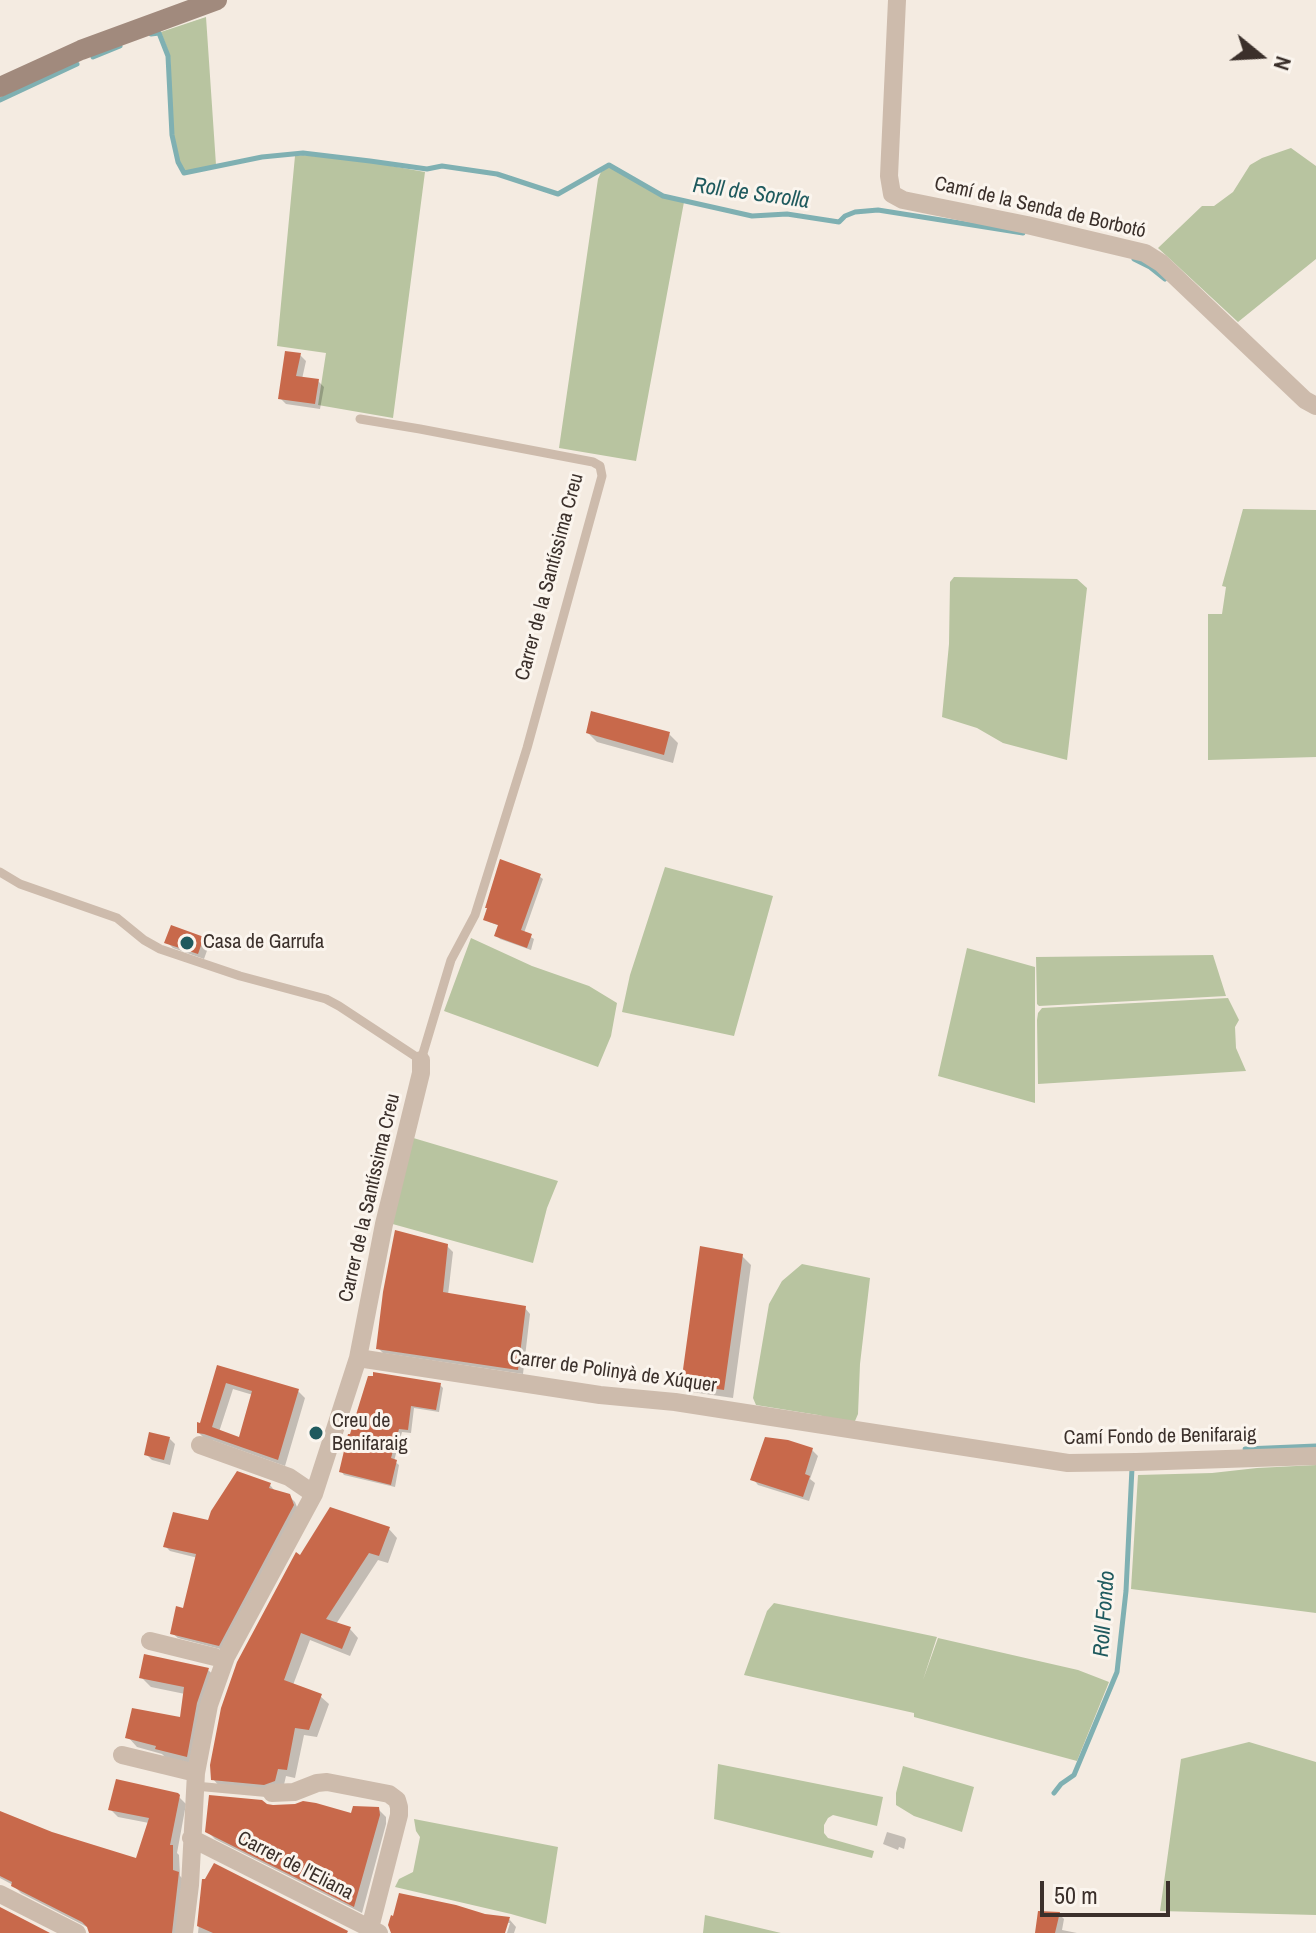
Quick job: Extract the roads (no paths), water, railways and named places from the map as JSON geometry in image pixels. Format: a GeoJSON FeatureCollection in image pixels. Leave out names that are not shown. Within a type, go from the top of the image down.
{"type":"FeatureCollection","features":[{"type":"Feature","properties":{"kind":"street"},"geometry":{"type":"LineString","coordinates":[[0,87],[81,50],[217,0]]}},
{"type":"Feature","properties":{"kind":"street","name":"Camí de la Senda de Borbotó"},"geometry":{"type":"LineString","coordinates":[[897,0],[889,176],[892,194],[903,200],[1145,253],[1161,263],[1305,400],[1316,406]]}},
{"type":"Feature","properties":{"kind":"street","name":"Carrer de la Santíssima Creu"},"geometry":{"type":"LineString","coordinates":[[184,1933],[196,1780],[207,1713],[224,1662],[314,1494],[358,1358],[384,1224],[421,1073],[421,1060]]}},
{"type":"Feature","properties":{"kind":"street","name":"Carrer de Polinyà de Xúquer"},"geometry":{"type":"LineString","coordinates":[[358,1358],[862,1431]]}},
{"type":"Feature","properties":{"kind":"street","name":"Camí Fondo de Benifaraig"},"geometry":{"type":"LineString","coordinates":[[862,1431],[1068,1463],[1316,1456]]}},
{"type":"Feature","properties":{"kind":"street"},"geometry":{"type":"LineString","coordinates":[[200,1445],[289,1477],[314,1494]]}},
{"type":"Feature","properties":{"kind":"street"},"geometry":{"type":"LineString","coordinates":[[150,1641],[215,1657]]}},
{"type":"Feature","properties":{"kind":"street"},"geometry":{"type":"LineString","coordinates":[[122,1755],[196,1780]]}},
{"type":"Feature","properties":{"kind":"street"},"geometry":{"type":"LineString","coordinates":[[272,1793],[294,1792],[327,1782],[385,1793],[397,1800],[400,1811],[375,1930]]}},
{"type":"Feature","properties":{"kind":"street","name":"Carrer de l'Eliana"},"geometry":{"type":"LineString","coordinates":[[191,1838],[375,1930]]}},
{"type":"Feature","properties":{"kind":"street"},"geometry":{"type":"LineString","coordinates":[[0,1894],[77,1933]]}},
{"type":"Feature","properties":{"kind":"lane","name":"Carrer de la Santíssima Creu"},"geometry":{"type":"LineString","coordinates":[[360,419],[593,462],[600,466],[602,476],[527,748],[475,915],[451,960],[421,1060]]}},
{"type":"Feature","properties":{"kind":"lane"},"geometry":{"type":"LineString","coordinates":[[0,872],[20,884],[117,918],[160,949],[240,976],[326,999],[421,1060]]}},
{"type":"Feature","properties":{"kind":"lane"},"geometry":{"type":"LineString","coordinates":[[196,1780],[272,1793]]}},
{"type":"Feature","properties":{"kind":"waterway","name":"Roll de Sorolla"},"geometry":{"type":"LineString","coordinates":[[151,34],[159,33],[168,56],[172,135],[178,162],[184,173],[262,157],[303,153],[427,169],[442,166],[497,174],[558,194],[609,165],[663,196],[752,216],[787,214],[839,222],[855,212],[878,210],[1023,233]]}},
{"type":"Feature","properties":{"kind":"waterway","name":"Roll de Sorolla"},"geometry":{"type":"LineString","coordinates":[[93,57],[120,46]]}},
{"type":"Feature","properties":{"kind":"waterway","name":"Roll de Sorolla"},"geometry":{"type":"LineString","coordinates":[[0,100],[77,64]]}},
{"type":"Feature","properties":{"kind":"waterway","name":"Roll de Sorolla"},"geometry":{"type":"LineString","coordinates":[[1134,259],[1165,279]]}},
{"type":"Feature","properties":{"kind":"waterway","name":"Roll Fondo"},"geometry":{"type":"LineString","coordinates":[[1245,1449],[1316,1446]]}},
{"type":"Feature","properties":{"kind":"waterway","name":"Roll Fondo"},"geometry":{"type":"LineString","coordinates":[[1054,1793],[1074,1775],[1117,1672],[1126,1591],[1132,1468]]}},
{"type":"Feature","properties":{"kind":"place","name":"Casa de Garrufa"},"geometry":{"type":"Point","coordinates":[187,943]}},
{"type":"Feature","properties":{"kind":"place","name":"Creu de Benifaraig"},"geometry":{"type":"Point","coordinates":[316,1433]}}]}
